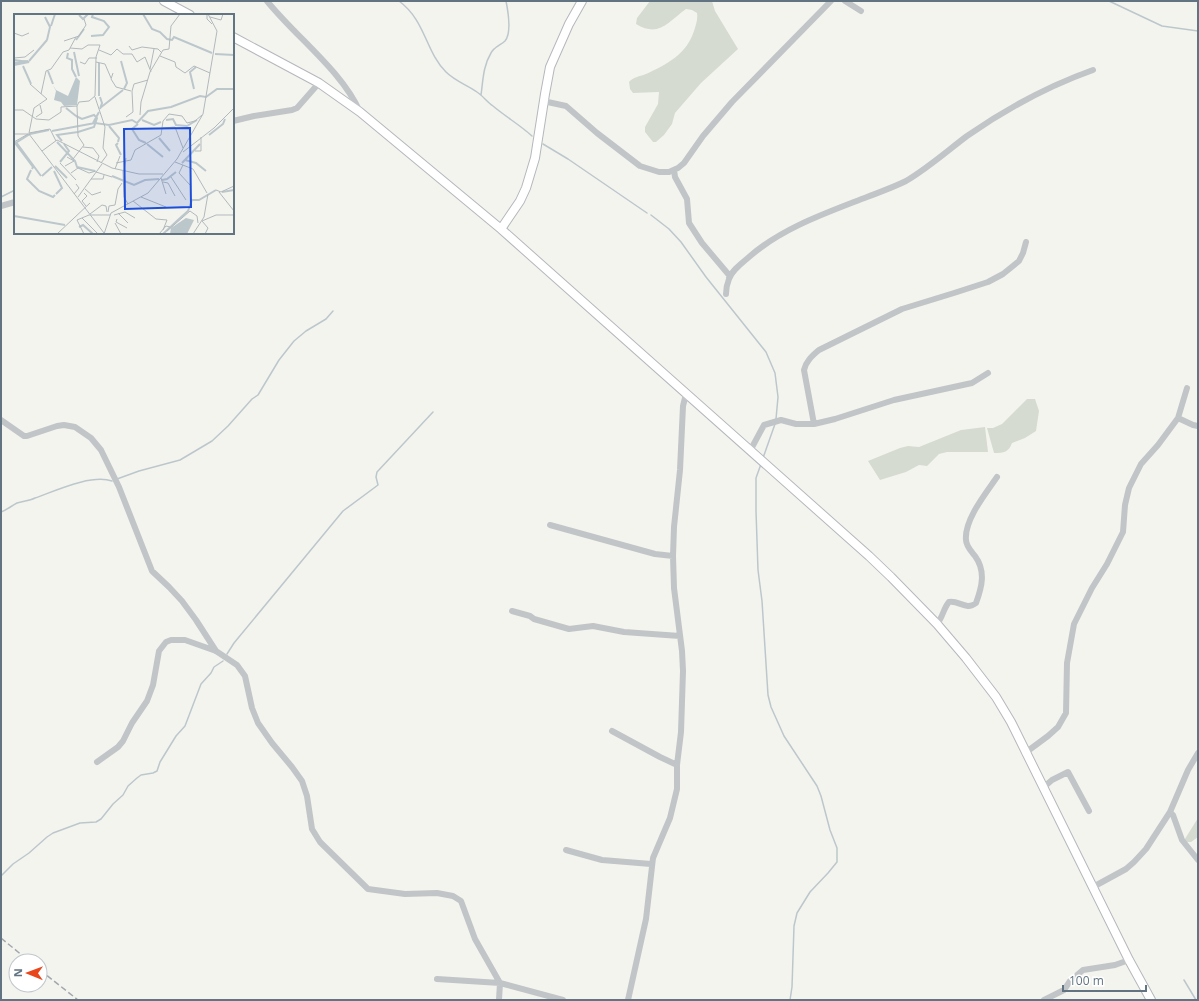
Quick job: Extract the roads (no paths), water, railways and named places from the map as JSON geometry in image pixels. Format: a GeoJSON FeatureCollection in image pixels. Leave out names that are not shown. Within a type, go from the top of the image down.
{"type":"FeatureCollection","features":[{"type":"Feature","properties":{"kind":"main road"},"geometry":{"type":"LineString","coordinates":[[164,1],[188,14]]}},
{"type":"Feature","properties":{"kind":"main road"},"geometry":{"type":"LineString","coordinates":[[501,229],[520,200],[530,175],[538,142],[543,101],[550,68],[569,24],[582,1]]}},
{"type":"Feature","properties":{"kind":"main road"},"geometry":{"type":"LineString","coordinates":[[234,38],[319,83],[360,112],[501,229],[869,556],[936,624],[966,658],[996,697],[1011,722],[1025,753],[1044,787],[1129,960],[1151,1000]]}},
{"type":"Feature","properties":{"kind":"street"},"geometry":{"type":"LineString","coordinates":[[267,1],[340,80],[352,95],[360,112]]}},
{"type":"Feature","properties":{"kind":"street"},"geometry":{"type":"LineString","coordinates":[[543,101],[566,106],[597,133],[640,166],[658,172],[669,172],[684,163],[703,136],[732,102],[782,53],[831,1]]}},
{"type":"Feature","properties":{"kind":"street"},"geometry":{"type":"LineString","coordinates":[[845,1],[861,11]]}},
{"type":"Feature","properties":{"kind":"street"},"geometry":{"type":"LineString","coordinates":[[726,294],[729,277],[734,271],[756,250],[784,232],[904,182],[921,172],[982,126],[1014,106],[1058,84],[1093,70]]}},
{"type":"Feature","properties":{"kind":"street"},"geometry":{"type":"LineString","coordinates":[[234,121],[297,108],[319,83]]}},
{"type":"Feature","properties":{"kind":"street"},"geometry":{"type":"LineString","coordinates":[[674,170],[675,177],[687,200],[689,223],[702,243],[729,275],[729,277]]}},
{"type":"Feature","properties":{"kind":"street"},"geometry":{"type":"LineString","coordinates":[[1,206],[14,202]]}},
{"type":"Feature","properties":{"kind":"street"},"geometry":{"type":"LineString","coordinates":[[814,424],[804,370],[806,364],[818,350],[902,309],[988,282],[1003,274],[1019,261],[1026,242]]}},
{"type":"Feature","properties":{"kind":"street"},"geometry":{"type":"LineString","coordinates":[[752,453],[764,425],[771,422],[781,420],[796,424],[814,424],[835,419],[894,400],[972,383],[988,373]]}},
{"type":"Feature","properties":{"kind":"street"},"geometry":{"type":"LineString","coordinates":[[1025,753],[1058,727],[1066,713],[1067,663],[1074,624],[1092,588],[1119,543],[1123,532],[1126,494],[1141,464],[1158,445],[1178,418],[1187,388]]}},
{"type":"Feature","properties":{"kind":"street"},"geometry":{"type":"LineString","coordinates":[[628,1000],[646,919],[651,864],[666,830],[673,809],[677,789],[677,765],[681,732],[683,677],[674,588],[673,556],[683,406],[686,394]]}},
{"type":"Feature","properties":{"kind":"street"},"geometry":{"type":"LineString","coordinates":[[1178,418],[1198,426]]}},
{"type":"Feature","properties":{"kind":"street"},"geometry":{"type":"LineString","coordinates":[[1,420],[24,436],[64,425],[75,427],[91,438],[101,450],[119,487],[152,571],[182,600],[216,652]]}},
{"type":"Feature","properties":{"kind":"street"},"geometry":{"type":"LineString","coordinates":[[936,624],[942,618],[945,607],[949,602],[953,601],[966,606],[971,606],[976,603],[982,584],[982,568],[980,562],[967,544],[966,531],[973,514],[997,477]]}},
{"type":"Feature","properties":{"kind":"street"},"geometry":{"type":"LineString","coordinates":[[550,525],[655,554],[673,556]]}},
{"type":"Feature","properties":{"kind":"street"},"geometry":{"type":"LineString","coordinates":[[512,611],[565,629],[593,626],[624,632],[680,636]]}},
{"type":"Feature","properties":{"kind":"street"},"geometry":{"type":"LineString","coordinates":[[97,762],[118,748],[123,741],[146,701],[153,685],[159,650],[166,642],[171,640],[185,640],[216,652],[237,665],[245,676],[252,708],[258,723],[272,744],[302,781],[307,796],[312,829],[320,842],[368,889],[405,894],[437,893],[446,894],[458,899],[463,905],[469,926],[478,945],[500,983],[499,1000]]}},
{"type":"Feature","properties":{"kind":"street"},"geometry":{"type":"LineString","coordinates":[[612,731],[677,765]]}},
{"type":"Feature","properties":{"kind":"street"},"geometry":{"type":"LineString","coordinates":[[1093,887],[1126,868],[1146,849],[1170,812],[1188,770],[1198,753]]}},
{"type":"Feature","properties":{"kind":"street"},"geometry":{"type":"LineString","coordinates":[[1044,787],[1052,780],[1068,772],[1089,811]]}},
{"type":"Feature","properties":{"kind":"street"},"geometry":{"type":"LineString","coordinates":[[1170,812],[1173,815],[1186,846],[1198,860]]}},
{"type":"Feature","properties":{"kind":"street"},"geometry":{"type":"LineString","coordinates":[[566,850],[602,860],[651,864]]}},
{"type":"Feature","properties":{"kind":"street"},"geometry":{"type":"LineString","coordinates":[[1044,1000],[1064,990],[1070,981],[1083,970],[1115,965],[1129,960]]}},
{"type":"Feature","properties":{"kind":"street"},"geometry":{"type":"LineString","coordinates":[[437,979],[500,983],[563,1000]]}},
{"type":"Feature","properties":{"kind":"waterway"},"geometry":{"type":"LineString","coordinates":[[399,1],[415,18],[439,64],[446,72],[479,94],[532,136]]}},
{"type":"Feature","properties":{"kind":"waterway"},"geometry":{"type":"LineString","coordinates":[[481,95],[488,58],[492,51],[505,41],[507,37],[509,22],[506,1]]}},
{"type":"Feature","properties":{"kind":"waterway"},"geometry":{"type":"LineString","coordinates":[[1109,1],[1162,26],[1198,31]]}},
{"type":"Feature","properties":{"kind":"waterway"},"geometry":{"type":"LineString","coordinates":[[543,144],[568,159],[647,213]]}},
{"type":"Feature","properties":{"kind":"waterway"},"geometry":{"type":"LineString","coordinates":[[1,197],[14,190]]}},
{"type":"Feature","properties":{"kind":"waterway"},"geometry":{"type":"LineString","coordinates":[[651,215],[669,229],[681,242],[706,277],[766,352],[775,373],[778,397],[776,419]]}},
{"type":"Feature","properties":{"kind":"waterway"},"geometry":{"type":"LineString","coordinates":[[117,479],[139,471],[180,460],[212,441],[228,426],[252,399],[258,395],[279,360],[294,341],[306,331],[326,319],[333,311]]}},
{"type":"Feature","properties":{"kind":"waterway"},"geometry":{"type":"LineString","coordinates":[[227,654],[234,643],[343,511],[378,485],[376,477],[377,472],[433,412]]}},
{"type":"Feature","properties":{"kind":"waterway"},"geometry":{"type":"LineString","coordinates":[[763,458],[775,424]]}},
{"type":"Feature","properties":{"kind":"waterway"},"geometry":{"type":"LineString","coordinates":[[761,464],[756,478],[756,511],[758,570],[762,601],[768,695],[771,707],[784,736],[817,786],[837,848],[837,862],[810,892],[797,913],[794,926],[792,987],[790,1000]]}},
{"type":"Feature","properties":{"kind":"waterway"},"geometry":{"type":"LineString","coordinates":[[1,512],[17,503],[30,500],[73,484],[103,479],[112,481]]}},
{"type":"Feature","properties":{"kind":"waterway"},"geometry":{"type":"LineString","coordinates":[[1,876],[13,864],[53,833],[80,823],[96,822],[101,819],[113,804],[123,795],[128,786],[137,778],[141,775],[157,771],[160,762],[176,736],[185,726],[201,684],[211,673],[214,667],[223,661]]}},
{"type":"Feature","properties":{"kind":"waterway"},"geometry":{"type":"LineString","coordinates":[[1184,980],[1196,1000]]}},
{"type":"Feature","properties":{"kind":"railway"},"geometry":{"type":"LineString","coordinates":[[1,938],[19,953]]}},
{"type":"Feature","properties":{"kind":"railway"},"geometry":{"type":"LineString","coordinates":[[48,976],[78,1000]]}}]}
